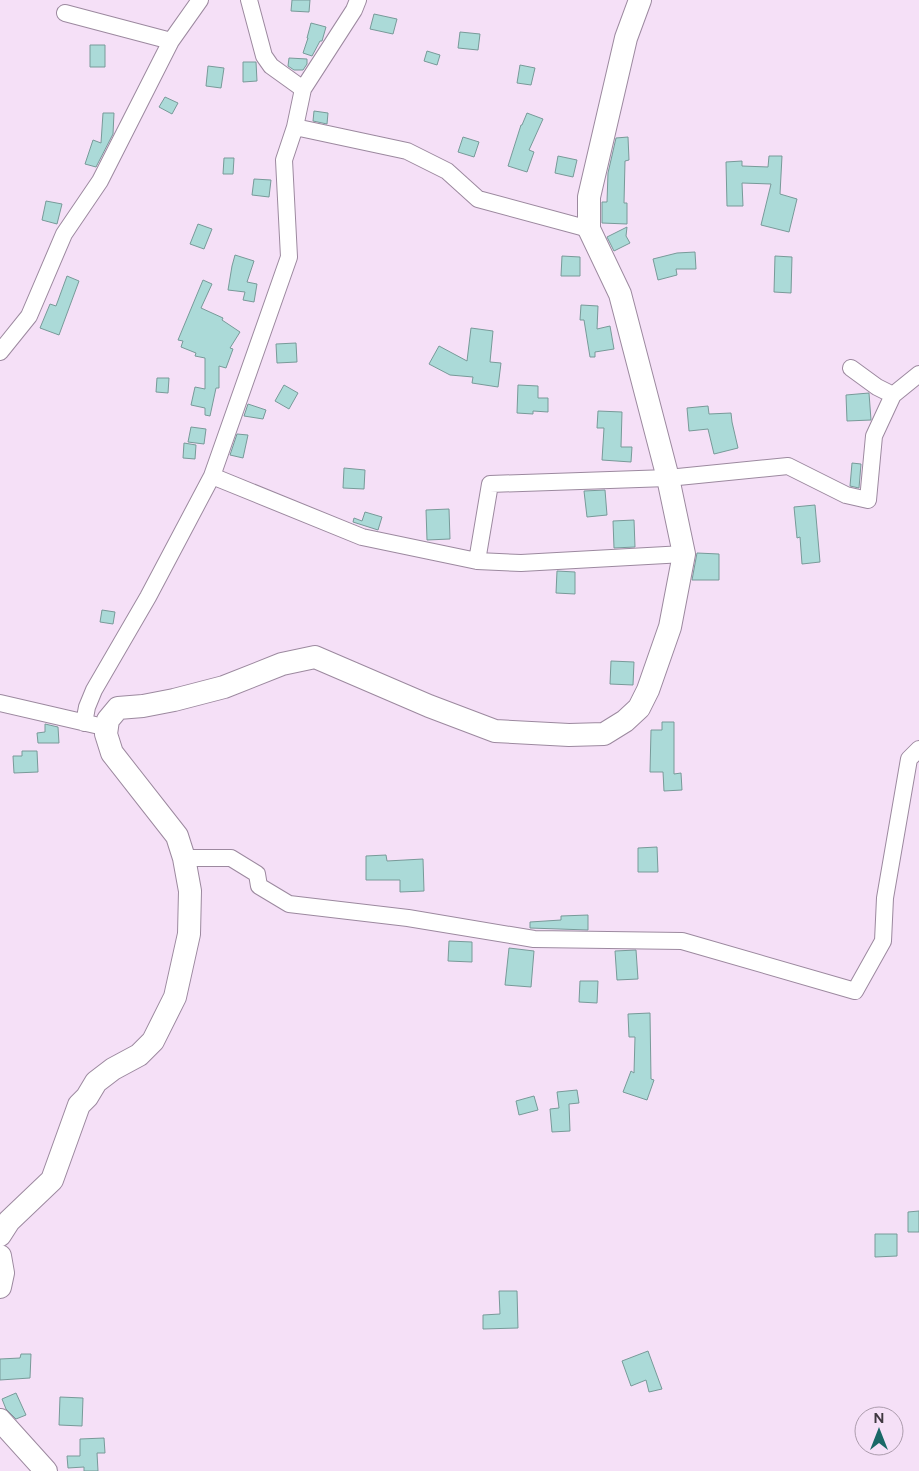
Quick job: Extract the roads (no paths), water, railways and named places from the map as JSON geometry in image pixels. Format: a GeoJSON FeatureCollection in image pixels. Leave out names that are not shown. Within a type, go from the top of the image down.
{"type":"FeatureCollection","features":[{"type":"Feature","properties":{"kind":"main road"},"geometry":{"type":"LineString","coordinates":[[0,1234],[9,1221],[52,1180],[79,1105],[87,1097],[96,1082],[113,1069],[139,1055],[153,1041],[175,997],[189,934],[190,891],[184,858],[177,836],[112,752],[106,734],[108,720],[118,708],[144,706],[174,700],[224,687],[282,664],[316,657],[429,706],[495,730],[568,735],[604,734],[625,721],[639,708],[648,690],[670,627],[684,554],[668,478],[620,294],[590,229],[590,197],[626,38],[640,0]]}},
{"type":"Feature","properties":{"kind":"main road"},"geometry":{"type":"LineString","coordinates":[[0,1256],[3,1273],[0,1287]]}},
{"type":"Feature","properties":{"kind":"main road"},"geometry":{"type":"LineString","coordinates":[[0,1420],[46,1471]]}},
{"type":"Feature","properties":{"kind":"street"},"geometry":{"type":"LineString","coordinates":[[0,352],[29,316],[64,234],[100,181],[171,40],[200,0]]}},
{"type":"Feature","properties":{"kind":"street"},"geometry":{"type":"LineString","coordinates":[[249,0],[264,56],[271,66],[303,90]]}},
{"type":"Feature","properties":{"kind":"street"},"geometry":{"type":"LineString","coordinates":[[84,723],[87,707],[94,690],[148,597],[212,476],[289,257],[284,160],[303,90],[354,10],[358,0]]}},
{"type":"Feature","properties":{"kind":"street"},"geometry":{"type":"LineString","coordinates":[[65,13],[171,40]]}},
{"type":"Feature","properties":{"kind":"street"},"geometry":{"type":"LineString","coordinates":[[294,127],[407,151],[447,171],[478,199],[590,229]]}},
{"type":"Feature","properties":{"kind":"street"},"geometry":{"type":"LineString","coordinates":[[851,368],[877,387],[893,394]]}},
{"type":"Feature","properties":{"kind":"street"},"geometry":{"type":"LineString","coordinates":[[477,561],[490,484],[668,478],[788,466],[846,495],[868,500],[874,436],[893,394],[919,374]]}},
{"type":"Feature","properties":{"kind":"street"},"geometry":{"type":"LineString","coordinates":[[212,476],[362,537],[477,561],[520,563],[684,554]]}},
{"type":"Feature","properties":{"kind":"street"},"geometry":{"type":"LineString","coordinates":[[0,703],[107,727]]}},
{"type":"Feature","properties":{"kind":"street"},"geometry":{"type":"LineString","coordinates":[[184,858],[231,858],[257,874],[259,886],[289,904],[408,918],[534,939],[682,941],[855,992],[882,941],[885,898],[909,758],[919,749]]}}]}
